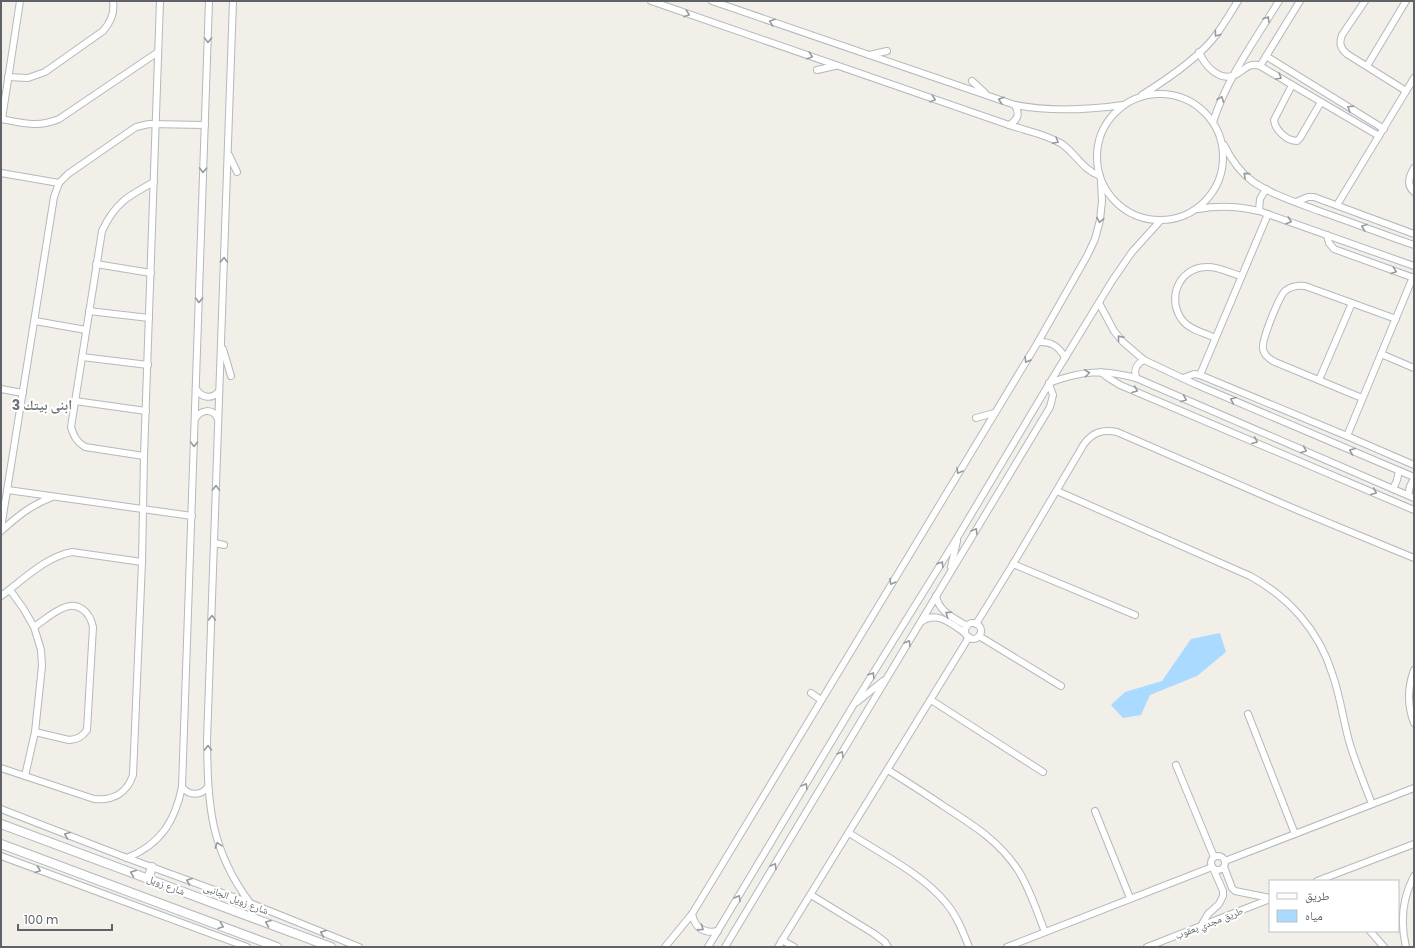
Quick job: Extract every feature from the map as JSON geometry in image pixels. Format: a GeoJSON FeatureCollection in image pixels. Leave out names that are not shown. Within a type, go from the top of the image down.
{"type":"FeatureCollection","features":[{"type":"Feature","properties":{"kind":"main road","name":"شارع زويل"},"geometry":{"type":"LineString","coordinates":[[1,824],[331,947]]}},
{"type":"Feature","properties":{"kind":"main road","name":"شارع زويل"},"geometry":{"type":"LineString","coordinates":[[1,844],[277,947]]}},
{"type":"Feature","properties":{"kind":"main road"},"geometry":{"type":"LineString","coordinates":[[148,878],[152,867]]}},
{"type":"Feature","properties":{"kind":"street"},"geometry":{"type":"LineString","coordinates":[[20,1],[1,119],[38,125],[49,124],[59,119],[158,52]]}},
{"type":"Feature","properties":{"kind":"street"},"geometry":{"type":"LineString","coordinates":[[8,77],[28,78],[45,72],[104,31],[112,16],[114,7],[113,1]]}},
{"type":"Feature","properties":{"kind":"street"},"geometry":{"type":"LineString","coordinates":[[1,768],[94,799],[102,800],[116,797],[127,788],[133,775],[142,562],[144,456],[160,1]]}},
{"type":"Feature","properties":{"kind":"street"},"geometry":{"type":"LineString","coordinates":[[127,858],[141,852],[153,843],[167,828],[177,809],[182,786],[209,1]]}},
{"type":"Feature","properties":{"kind":"street"},"geometry":{"type":"LineString","coordinates":[[233,1],[207,741],[208,787],[213,824],[223,858],[233,879],[250,903]]}},
{"type":"Feature","properties":{"kind":"street"},"geometry":{"type":"LineString","coordinates":[[650,1],[1009,125],[1049,137],[1063,145],[1085,168],[1101,179]]}},
{"type":"Feature","properties":{"kind":"street"},"geometry":{"type":"LineString","coordinates":[[712,1],[1015,105],[1057,110],[1096,109],[1123,105]]}},
{"type":"Feature","properties":{"kind":"street"},"geometry":{"type":"LineString","coordinates":[[1221,138],[1224,151],[1223,165],[1220,178],[1211,196],[1196,210],[1180,218],[1160,221],[1142,218],[1125,210],[1111,198],[1097,168],[1097,150],[1101,133],[1110,117],[1123,105],[1161,83],[1199,52],[1216,35],[1238,1]]}},
{"type":"Feature","properties":{"kind":"street"},"geometry":{"type":"LineString","coordinates":[[1213,122],[1232,76],[1279,1]]}},
{"type":"Feature","properties":{"kind":"street"},"geometry":{"type":"LineString","coordinates":[[1260,66],[1300,1]]}},
{"type":"Feature","properties":{"kind":"street"},"geometry":{"type":"LineString","coordinates":[[1365,1],[1342,35],[1340,45],[1343,50],[1406,91]]}},
{"type":"Feature","properties":{"kind":"street"},"geometry":{"type":"LineString","coordinates":[[1367,66],[1406,1]]}},
{"type":"Feature","properties":{"kind":"street"},"geometry":{"type":"LineString","coordinates":[[868,55],[887,51]]}},
{"type":"Feature","properties":{"kind":"street"},"geometry":{"type":"LineString","coordinates":[[1199,52],[1202,61],[1208,68],[1223,76],[1232,76],[1248,66],[1260,66],[1379,136]]}},
{"type":"Feature","properties":{"kind":"street"},"geometry":{"type":"LineString","coordinates":[[1266,56],[1384,128]]}},
{"type":"Feature","properties":{"kind":"street"},"geometry":{"type":"LineString","coordinates":[[817,70],[836,66]]}},
{"type":"Feature","properties":{"kind":"street"},"geometry":{"type":"LineString","coordinates":[[1337,205],[1414,78]]}},
{"type":"Feature","properties":{"kind":"street"},"geometry":{"type":"LineString","coordinates":[[972,81],[988,96]]}},
{"type":"Feature","properties":{"kind":"street"},"geometry":{"type":"LineString","coordinates":[[1292,85],[1274,119],[1277,130],[1290,140],[1294,141],[1300,138],[1321,102]]}},
{"type":"Feature","properties":{"kind":"street"},"geometry":{"type":"LineString","coordinates":[[1140,96],[1160,93],[1181,97],[1199,107],[1213,122],[1234,162],[1242,173],[1253,182],[1296,202],[1414,245]]}},
{"type":"Feature","properties":{"kind":"street"},"geometry":{"type":"LineString","coordinates":[[1009,125],[1018,117],[1018,110],[1015,105]]}},
{"type":"Feature","properties":{"kind":"street"},"geometry":{"type":"LineString","coordinates":[[1,528],[54,197],[59,183],[68,174],[142,124],[205,125]]}},
{"type":"Feature","properties":{"kind":"street"},"geometry":{"type":"LineString","coordinates":[[228,152],[236,172]]}},
{"type":"Feature","properties":{"kind":"street"},"geometry":{"type":"LineString","coordinates":[[1414,168],[1409,178],[1409,184],[1414,192]]}},
{"type":"Feature","properties":{"kind":"street"},"geometry":{"type":"LineString","coordinates":[[1,173],[59,183]]}},
{"type":"Feature","properties":{"kind":"street"},"geometry":{"type":"LineString","coordinates":[[665,947],[692,914],[1038,342],[1088,256],[1095,239],[1101,214],[1101,179]]}},
{"type":"Feature","properties":{"kind":"street"},"geometry":{"type":"LineString","coordinates":[[144,456],[85,447],[73,436],[71,427],[102,231],[108,217],[117,205],[129,195],[154,182]]}},
{"type":"Feature","properties":{"kind":"street"},"geometry":{"type":"LineString","coordinates":[[1259,211],[1260,199],[1266,189]]}},
{"type":"Feature","properties":{"kind":"street"},"geometry":{"type":"LineString","coordinates":[[1296,202],[1301,199],[1314,197],[1414,234]]}},
{"type":"Feature","properties":{"kind":"street"},"geometry":{"type":"LineString","coordinates":[[1196,210],[1220,206],[1259,211],[1414,266]]}},
{"type":"Feature","properties":{"kind":"street"},"geometry":{"type":"LineString","coordinates":[[1200,375],[1268,214]]}},
{"type":"Feature","properties":{"kind":"street"},"geometry":{"type":"LineString","coordinates":[[708,947],[854,704],[957,538],[1064,358],[1127,259],[1160,221]]}},
{"type":"Feature","properties":{"kind":"street"},"geometry":{"type":"LineString","coordinates":[[1379,233],[1383,222]]}},
{"type":"Feature","properties":{"kind":"street"},"geometry":{"type":"LineString","coordinates":[[1327,235],[1329,243],[1334,249],[1414,278],[1347,436]]}},
{"type":"Feature","properties":{"kind":"street"},"geometry":{"type":"LineString","coordinates":[[96,264],[151,273]]}},
{"type":"Feature","properties":{"kind":"street"},"geometry":{"type":"LineString","coordinates":[[1215,338],[1190,327],[1179,316],[1175,302],[1175,295],[1178,285],[1187,273],[1200,267],[1215,268],[1241,276]]}},
{"type":"Feature","properties":{"kind":"street"},"geometry":{"type":"LineString","coordinates":[[1362,398],[1271,360],[1264,353],[1263,340],[1281,296],[1288,288],[1299,286],[1396,319]]}},
{"type":"Feature","properties":{"kind":"street"},"geometry":{"type":"LineString","coordinates":[[1049,383],[1070,376],[1101,372],[1112,372],[1136,378],[1411,497],[1410,486],[1414,478],[1144,360],[1123,342],[1114,331],[1099,303]]}},
{"type":"Feature","properties":{"kind":"street"},"geometry":{"type":"LineString","coordinates":[[1319,380],[1352,303]]}},
{"type":"Feature","properties":{"kind":"street"},"geometry":{"type":"LineString","coordinates":[[89,311],[149,318]]}},
{"type":"Feature","properties":{"kind":"street"},"geometry":{"type":"LineString","coordinates":[[35,321],[86,330]]}},
{"type":"Feature","properties":{"kind":"street"},"geometry":{"type":"LineString","coordinates":[[1038,342],[1046,341],[1054,344],[1061,350],[1064,358]]}},
{"type":"Feature","properties":{"kind":"street"},"geometry":{"type":"LineString","coordinates":[[221,344],[230,376]]}},
{"type":"Feature","properties":{"kind":"street"},"geometry":{"type":"LineString","coordinates":[[1381,354],[1414,368]]}},
{"type":"Feature","properties":{"kind":"street"},"geometry":{"type":"LineString","coordinates":[[82,357],[148,365]]}},
{"type":"Feature","properties":{"kind":"street"},"geometry":{"type":"LineString","coordinates":[[1136,378],[1134,372],[1136,367],[1144,360]]}},
{"type":"Feature","properties":{"kind":"street"},"geometry":{"type":"LineString","coordinates":[[1101,372],[1106,377],[1120,385],[1414,510]]}},
{"type":"Feature","properties":{"kind":"street"},"geometry":{"type":"LineString","coordinates":[[1183,378],[1194,374],[1200,375],[1414,465]]}},
{"type":"Feature","properties":{"kind":"street"},"geometry":{"type":"LineString","coordinates":[[725,947],[1050,407],[1053,395],[1049,383]]}},
{"type":"Feature","properties":{"kind":"street"},"geometry":{"type":"LineString","coordinates":[[1,389],[23,393]]}},
{"type":"Feature","properties":{"kind":"street"},"geometry":{"type":"LineString","coordinates":[[196,389],[202,395],[209,397],[213,396],[219,391]]}},
{"type":"Feature","properties":{"kind":"street"},"geometry":{"type":"LineString","coordinates":[[75,402],[146,411]]}},
{"type":"Feature","properties":{"kind":"street"},"geometry":{"type":"LineString","coordinates":[[195,420],[199,413],[207,411],[214,413],[218,419]]}},
{"type":"Feature","properties":{"kind":"street"},"geometry":{"type":"LineString","coordinates":[[976,418],[994,413]]}},
{"type":"Feature","properties":{"kind":"street"},"geometry":{"type":"LineString","coordinates":[[778,947],[931,700],[971,624],[976,624],[1088,438],[1100,431],[1108,430],[1117,432],[1295,509],[1414,558]]}},
{"type":"Feature","properties":{"kind":"street"},"geometry":{"type":"LineString","coordinates":[[1369,458],[1373,448]]}},
{"type":"Feature","properties":{"kind":"street"},"geometry":{"type":"LineString","coordinates":[[1393,489],[1398,480],[1399,471]]}},
{"type":"Feature","properties":{"kind":"street"},"geometry":{"type":"LineString","coordinates":[[8,490],[192,516]]}},
{"type":"Feature","properties":{"kind":"street"},"geometry":{"type":"LineString","coordinates":[[1057,491],[1250,576],[1264,583],[1286,600],[1309,627],[1327,658],[1350,742],[1372,804]]}},
{"type":"Feature","properties":{"kind":"street"},"geometry":{"type":"LineString","coordinates":[[1,531],[34,504],[53,496]]}},
{"type":"Feature","properties":{"kind":"street"},"geometry":{"type":"LineString","coordinates":[[947,578],[954,558],[957,538]]}},
{"type":"Feature","properties":{"kind":"street"},"geometry":{"type":"LineString","coordinates":[[215,542],[224,545]]}},
{"type":"Feature","properties":{"kind":"street"},"geometry":{"type":"LineString","coordinates":[[1,596],[52,558],[62,554],[72,552],[142,562]]}},
{"type":"Feature","properties":{"kind":"street"},"geometry":{"type":"LineString","coordinates":[[1013,564],[1135,615]]}},
{"type":"Feature","properties":{"kind":"street"},"geometry":{"type":"LineString","coordinates":[[10,590],[34,627],[40,650],[42,666],[35,732],[25,776]]}},
{"type":"Feature","properties":{"kind":"street"},"geometry":{"type":"LineString","coordinates":[[936,596],[943,611],[973,639],[979,636]]}},
{"type":"Feature","properties":{"kind":"street"},"geometry":{"type":"LineString","coordinates":[[34,627],[63,608],[69,606],[76,606],[83,609],[92,620],[93,627],[87,730],[80,738],[75,740],[35,732]]}},
{"type":"Feature","properties":{"kind":"street"},"geometry":{"type":"LineString","coordinates":[[920,623],[925,619],[938,617],[967,632]]}},
{"type":"Feature","properties":{"kind":"street"},"geometry":{"type":"LineString","coordinates":[[976,624],[980,628],[979,636]]}},
{"type":"Feature","properties":{"kind":"street"},"geometry":{"type":"LineString","coordinates":[[979,636],[1061,686]]}},
{"type":"Feature","properties":{"kind":"street"},"geometry":{"type":"LineString","coordinates":[[1414,670],[1409,688],[1408,699],[1414,723]]}},
{"type":"Feature","properties":{"kind":"street"},"geometry":{"type":"LineString","coordinates":[[854,704],[889,675]]}},
{"type":"Feature","properties":{"kind":"street"},"geometry":{"type":"LineString","coordinates":[[811,693],[821,700]]}},
{"type":"Feature","properties":{"kind":"street"},"geometry":{"type":"LineString","coordinates":[[931,700],[1042,772]]}},
{"type":"Feature","properties":{"kind":"street"},"geometry":{"type":"LineString","coordinates":[[1248,714],[1295,834]]}},
{"type":"Feature","properties":{"kind":"street"},"geometry":{"type":"LineString","coordinates":[[1176,765],[1214,857],[1211,863],[1223,891],[1223,896],[1219,904],[1208,914],[1201,926]]}},
{"type":"Feature","properties":{"kind":"street"},"geometry":{"type":"LineString","coordinates":[[888,770],[980,829],[996,843],[1008,856],[1019,872],[1028,889],[1045,932]]}},
{"type":"Feature","properties":{"kind":"street"},"geometry":{"type":"LineString","coordinates":[[182,786],[188,792],[195,794],[202,792],[208,787]]}},
{"type":"Feature","properties":{"kind":"street"},"geometry":{"type":"LineString","coordinates":[[1007,947],[1213,867],[1219,870],[1225,864],[1295,834],[1414,788]]}},
{"type":"Feature","properties":{"kind":"street","name":"شارع زويل الجانبى"},"geometry":{"type":"LineString","coordinates":[[1,809],[127,858],[250,903],[326,935],[359,947]]}},
{"type":"Feature","properties":{"kind":"street"},"geometry":{"type":"LineString","coordinates":[[1095,811],[1130,898]]}},
{"type":"Feature","properties":{"kind":"street"},"geometry":{"type":"LineString","coordinates":[[849,833],[918,877],[934,889],[956,918],[969,947]]}},
{"type":"Feature","properties":{"kind":"street"},"geometry":{"type":"LineString","coordinates":[[1320,880],[1414,844]]}},
{"type":"Feature","properties":{"kind":"street"},"geometry":{"type":"LineString","coordinates":[[1,856],[247,947]]}},
{"type":"Feature","properties":{"kind":"street"},"geometry":{"type":"LineString","coordinates":[[1214,857],[1222,857],[1232,888],[1235,891]]}},
{"type":"Feature","properties":{"kind":"street"},"geometry":{"type":"LineString","coordinates":[[1406,947],[1402,920],[1404,902],[1414,876]]}},
{"type":"Feature","properties":{"kind":"street"},"geometry":{"type":"LineString","coordinates":[[1223,896],[1235,891],[1269,899]]}},
{"type":"Feature","properties":{"kind":"street"},"geometry":{"type":"LineString","coordinates":[[811,895],[873,933],[885,942],[888,947]]}},
{"type":"Feature","properties":{"kind":"street","name":"طريق مجدي يعقوب"},"geometry":{"type":"LineString","coordinates":[[1147,947],[1269,899]]}},
{"type":"Feature","properties":{"kind":"street"},"geometry":{"type":"LineString","coordinates":[[692,914],[696,925],[700,929],[706,932],[718,931]]}},
{"type":"Feature","properties":{"kind":"street"},"geometry":{"type":"LineString","coordinates":[[1371,932],[1384,947]]}},
{"type":"Feature","properties":{"kind":"street"},"geometry":{"type":"LineString","coordinates":[[782,940],[794,947]]}},
{"type":"Feature","properties":{"kind":"water"},"geometry":{"type":"Polygon","coordinates":[[[1220,633],[1226,652],[1197,676],[1150,695],[1141,715],[1123,718],[1111,705],[1125,692],[1162,681],[1191,639],[1220,633]]]}},
{"type":"Feature","properties":{"kind":"district","name":"ابنى بيتك 3"},"geometry":{"type":"Point","coordinates":[42,405]}}]}
